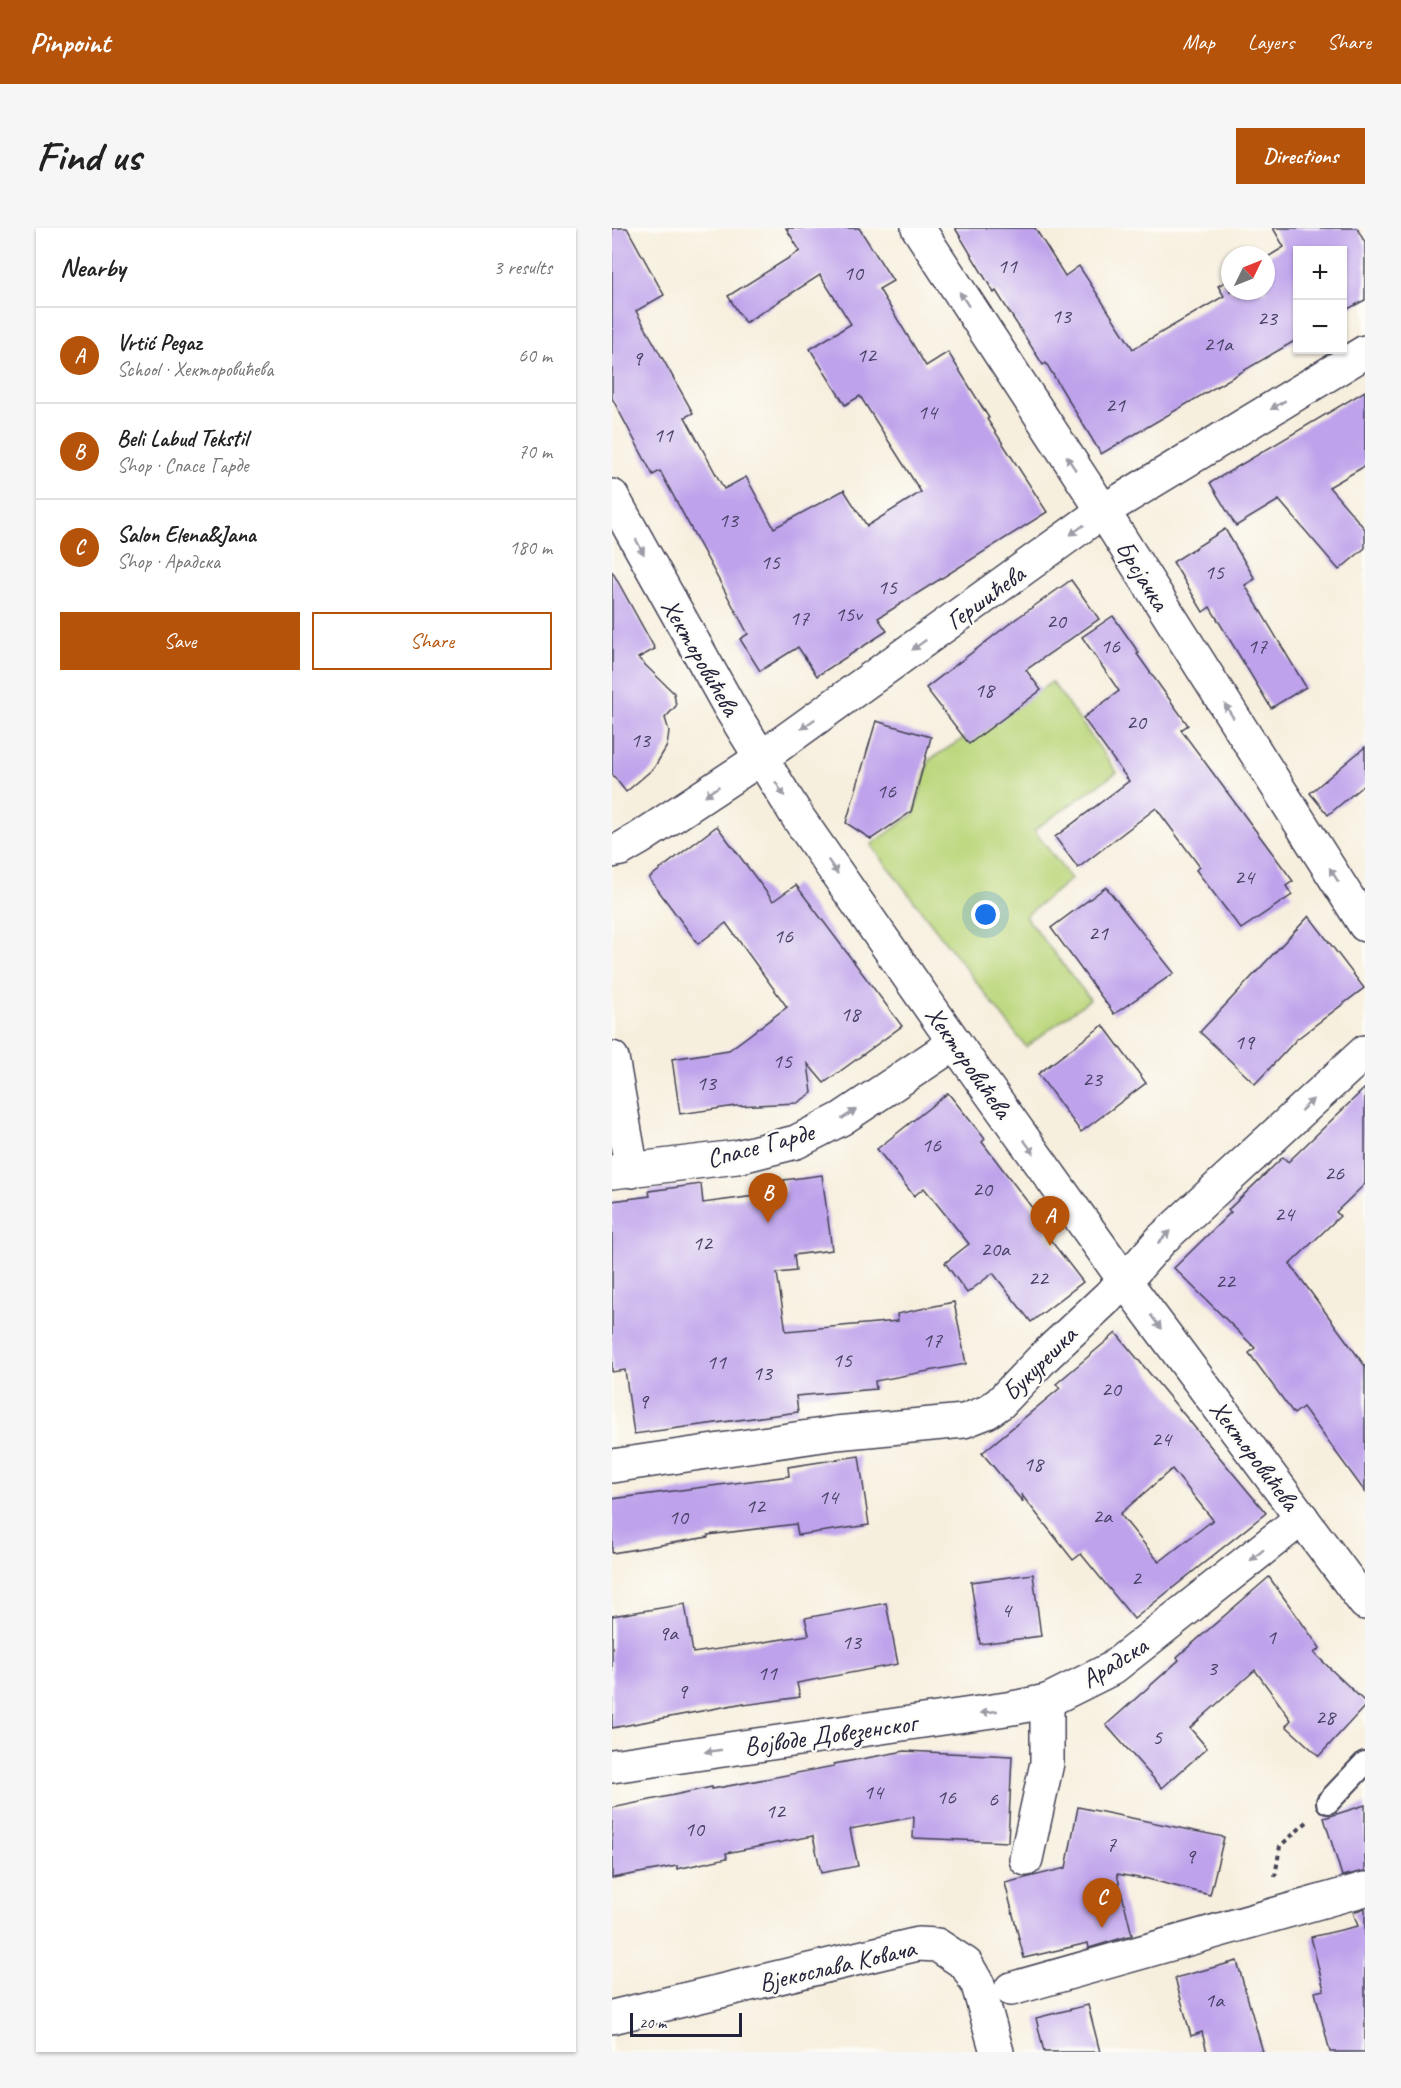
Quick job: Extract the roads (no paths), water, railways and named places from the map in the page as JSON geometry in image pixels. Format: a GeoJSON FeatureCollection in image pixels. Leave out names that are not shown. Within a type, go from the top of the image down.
{"type":"FeatureCollection","features":[{"type":"Feature","properties":{"kind":"street","name":"Брсјачка"},"geometry":{"type":"LineString","coordinates":[[918,228],[1103,511],[1365,925]]}},
{"type":"Feature","properties":{"kind":"street","name":"Гершићева"},"geometry":{"type":"LineString","coordinates":[[612,851],[621,849],[640,838],[761,758],[1103,511],[1365,352]]}},
{"type":"Feature","properties":{"kind":"street","name":"Хекторовићева"},"geometry":{"type":"LineString","coordinates":[[612,495],[677,615],[799,819],[1125,1281],[1365,1604]]}},
{"type":"Feature","properties":{"kind":"street","name":"Спасе Гарде"},"geometry":{"type":"LineString","coordinates":[[622,1171],[737,1157],[796,1142],[841,1119],[955,1042]]}},
{"type":"Feature","properties":{"kind":"street","name":"Букурешка"},"geometry":{"type":"LineString","coordinates":[[612,1466],[836,1433],[964,1421],[987,1412],[1125,1281],[1162,1239],[1365,1052]]}},
{"type":"Feature","properties":{"kind":"street"},"geometry":{"type":"LineString","coordinates":[[612,1058],[622,1171]]}},
{"type":"Feature","properties":{"kind":"street","name":"Арадска"},"geometry":{"type":"LineString","coordinates":[[1047,1701],[1111,1669],[1302,1518]]}},
{"type":"Feature","properties":{"kind":"street"},"geometry":{"type":"LineString","coordinates":[[1026,1859],[1047,1763],[1047,1701]]}},
{"type":"Feature","properties":{"kind":"street","name":"Војводе Довезенског"},"geometry":{"type":"LineString","coordinates":[[612,1766],[1013,1708],[1047,1701]]}},
{"type":"Feature","properties":{"kind":"street"},"geometry":{"type":"LineString","coordinates":[[1011,1989],[1365,1889]]}},
{"type":"Feature","properties":{"kind":"street","name":"Вјекослава Ковача"},"geometry":{"type":"LineString","coordinates":[[612,2017],[918,1944],[938,1945],[966,1964],[978,1985],[997,2052]]}},
{"type":"Feature","properties":{"kind":"lane"},"geometry":{"type":"LineString","coordinates":[[1328,1803],[1365,1763]]}},
{"type":"Feature","properties":{"kind":"place","name":"Beli Labud Tekstil"},"geometry":{"type":"Point","coordinates":[768,1223]}},
{"type":"Feature","properties":{"kind":"place","name":"Vrtić Pegaz"},"geometry":{"type":"Point","coordinates":[1050,1246]}},
{"type":"Feature","properties":{"kind":"place","name":"Salon Elena&Jana"},"geometry":{"type":"Point","coordinates":[1102,1928]}}]}
